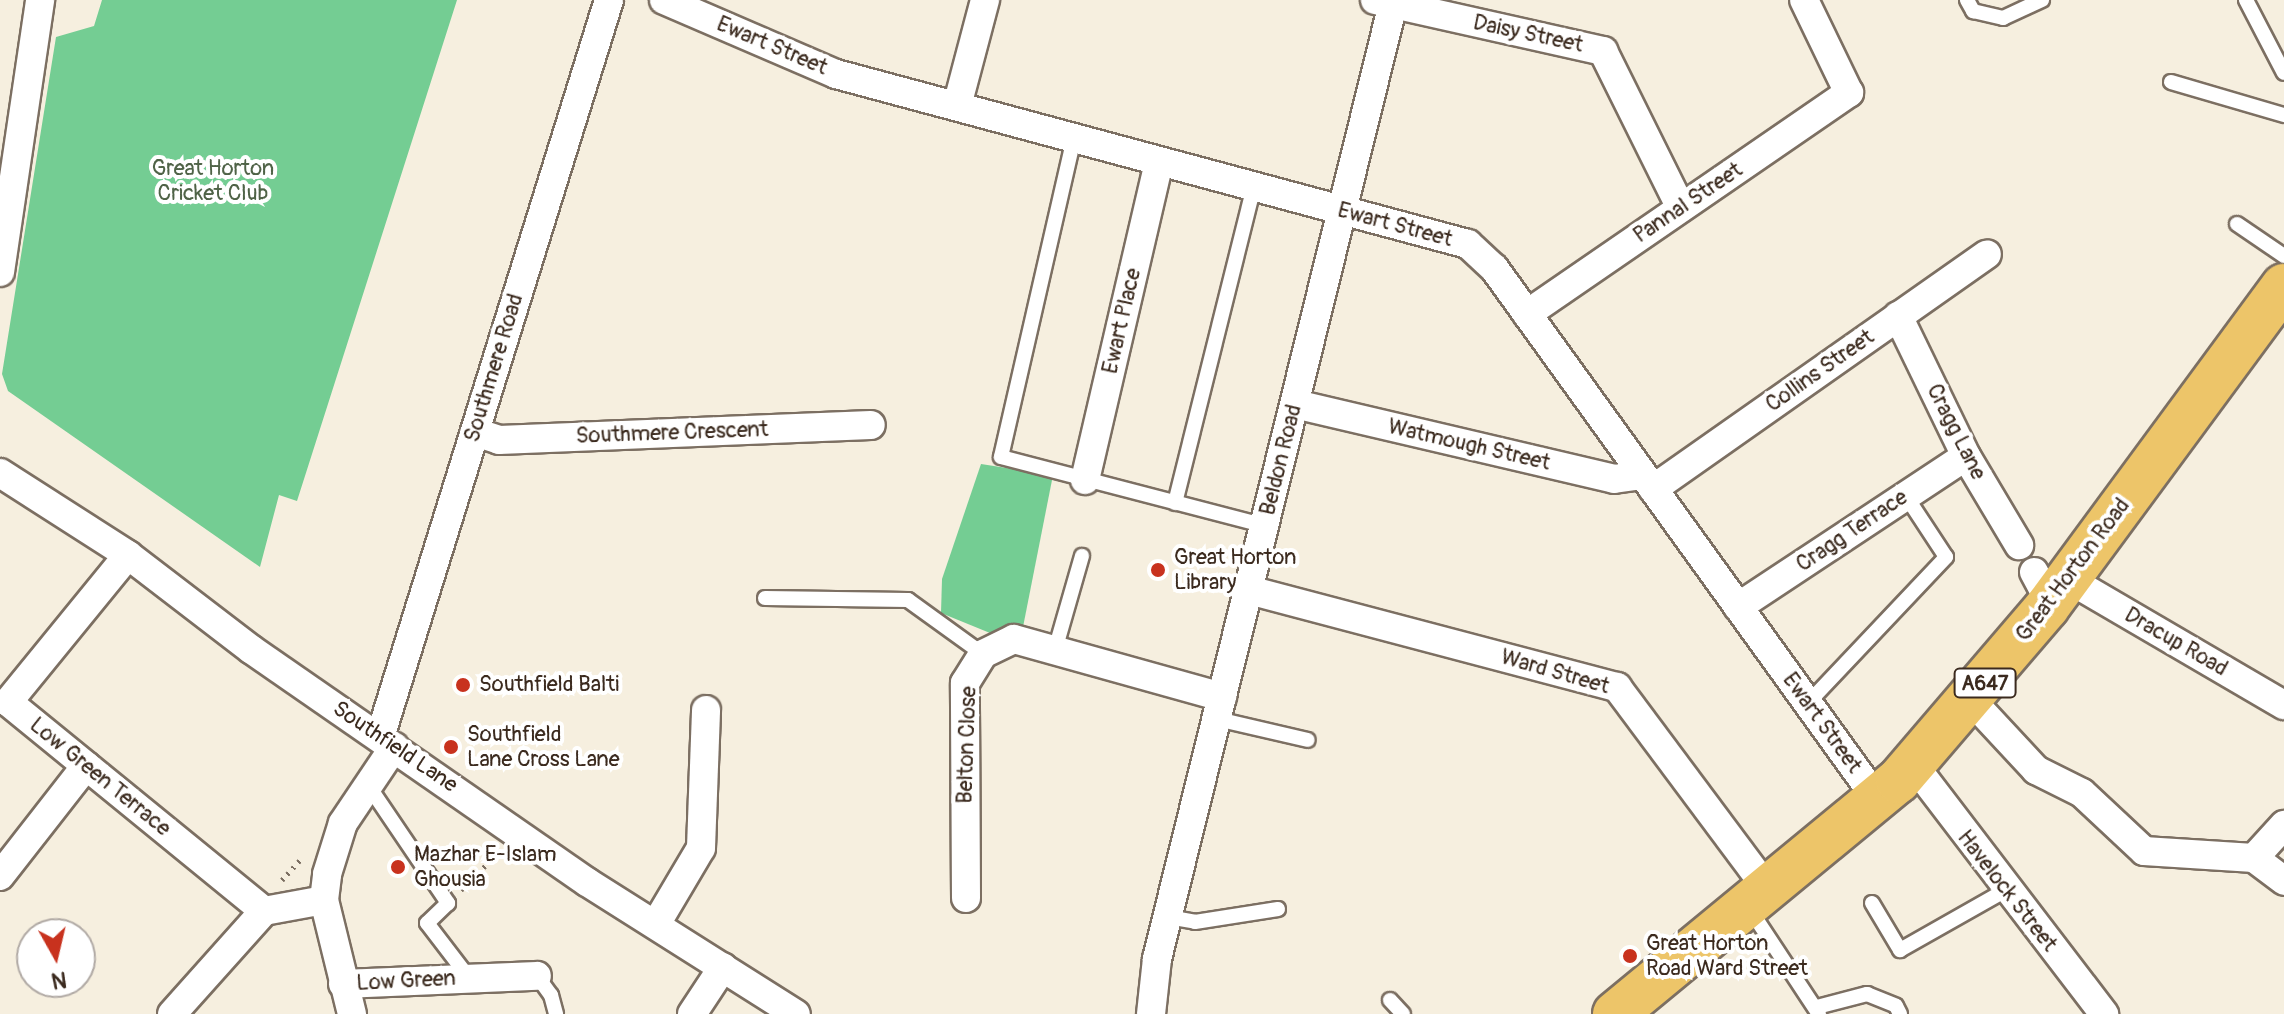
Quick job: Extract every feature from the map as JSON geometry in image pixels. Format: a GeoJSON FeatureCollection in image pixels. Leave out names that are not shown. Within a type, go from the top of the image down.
{"type":"FeatureCollection","features":[{"type":"Feature","properties":{"kind":"main road","name":"Great Horton Road"},"geometry":{"type":"LineString","coordinates":[[1615,1014],[1654,1000],[1759,899],[1877,799],[1913,764],[1971,700],[2050,584],[2284,286]]}},
{"type":"Feature","properties":{"kind":"street"},"geometry":{"type":"LineString","coordinates":[[0,272],[11,122],[40,0]]}},
{"type":"Feature","properties":{"kind":"street","name":"Southmere Road"},"geometry":{"type":"LineString","coordinates":[[324,900],[343,823],[368,785],[387,742],[475,432],[609,0]]}},
{"type":"Feature","properties":{"kind":"street","name":"Ewart Street"},"geometry":{"type":"LineString","coordinates":[[664,0],[836,74],[1468,244],[1494,268],[1877,799]]}},
{"type":"Feature","properties":{"kind":"street"},"geometry":{"type":"LineString","coordinates":[[957,106],[985,0]]}},
{"type":"Feature","properties":{"kind":"street","name":"Pannal Street"},"geometry":{"type":"LineString","coordinates":[[1527,314],[1849,93],[1804,0]]}},
{"type":"Feature","properties":{"kind":"street","name":"Daisy Street"},"geometry":{"type":"LineString","coordinates":[[1387,2],[1603,51],[1681,208]]}},
{"type":"Feature","properties":{"kind":"street","name":"Beldon Road"},"geometry":{"type":"LineString","coordinates":[[1151,1014],[1168,917],[1342,211],[1387,2]]}},
{"type":"Feature","properties":{"kind":"street","name":"Ewart Place"},"geometry":{"type":"LineString","coordinates":[[1085,480],[1159,162]]}},
{"type":"Feature","properties":{"kind":"street","name":"Collins Street"},"geometry":{"type":"LineString","coordinates":[[1648,482],[1987,254]]}},
{"type":"Feature","properties":{"kind":"street","name":"Cragg Lane"},"geometry":{"type":"LineString","coordinates":[[1898,316],[1966,456],[2019,545]]}},
{"type":"Feature","properties":{"kind":"street","name":"Watmough Street"},"geometry":{"type":"LineString","coordinates":[[1295,404],[1614,479],[1648,482]]}},
{"type":"Feature","properties":{"kind":"street","name":"Southmere Crescent"},"geometry":{"type":"LineString","coordinates":[[475,432],[499,440],[871,425]]}},
{"type":"Feature","properties":{"kind":"street","name":"Cragg Terrace"},"geometry":{"type":"LineString","coordinates":[[1738,607],[1966,456]]}},
{"type":"Feature","properties":{"kind":"street","name":"Southfield Lane"},"geometry":{"type":"LineString","coordinates":[[0,473],[128,555],[252,650],[387,742],[656,924],[796,1014]]}},
{"type":"Feature","properties":{"kind":"street","name":"Low Green Terrace"},"geometry":{"type":"LineString","coordinates":[[128,555],[8,702],[264,911]]}},
{"type":"Feature","properties":{"kind":"street","name":"Dracup Road"},"geometry":{"type":"LineString","coordinates":[[2050,584],[2284,705]]}},
{"type":"Feature","properties":{"kind":"street","name":"Ward Street"},"geometry":{"type":"LineString","coordinates":[[1249,590],[1617,687],[1759,899]]}},
{"type":"Feature","properties":{"kind":"street","name":"Belton Close"},"geometry":{"type":"LineString","coordinates":[[966,898],[965,683],[983,654],[1014,639],[1055,650],[1220,708]]}},
{"type":"Feature","properties":{"kind":"street"},"geometry":{"type":"LineString","coordinates":[[1971,700],[2036,770],[2082,793],[2144,851],[2254,858],[2284,881]]}},
{"type":"Feature","properties":{"kind":"street"},"geometry":{"type":"LineString","coordinates":[[656,924],[701,848],[706,710]]}},
{"type":"Feature","properties":{"kind":"street","name":"Havelock Street"},"geometry":{"type":"LineString","coordinates":[[1913,764],[2006,890],[2104,1014]]}},
{"type":"Feature","properties":{"kind":"street"},"geometry":{"type":"LineString","coordinates":[[0,876],[86,766]]}},
{"type":"Feature","properties":{"kind":"street"},"geometry":{"type":"LineString","coordinates":[[2254,858],[2284,825]]}},
{"type":"Feature","properties":{"kind":"street"},"geometry":{"type":"LineString","coordinates":[[172,1014],[264,911],[324,900],[352,1014]]}},
{"type":"Feature","properties":{"kind":"street"},"geometry":{"type":"LineString","coordinates":[[692,1014],[723,967]]}},
{"type":"Feature","properties":{"kind":"street","name":"Low Green"},"geometry":{"type":"LineString","coordinates":[[343,984],[537,976]]}},
{"type":"Feature","properties":{"kind":"lane"},"geometry":{"type":"LineString","coordinates":[[1967,0],[1973,11],[2003,18],[2042,0]]}},
{"type":"Feature","properties":{"kind":"lane"},"geometry":{"type":"LineString","coordinates":[[2246,0],[2284,73]]}},
{"type":"Feature","properties":{"kind":"lane"},"geometry":{"type":"LineString","coordinates":[[2171,82],[2284,115]]}},
{"type":"Feature","properties":{"kind":"lane"},"geometry":{"type":"LineString","coordinates":[[1074,138],[1000,453],[1007,460],[1265,526]]}},
{"type":"Feature","properties":{"kind":"lane"},"geometry":{"type":"LineString","coordinates":[[1175,503],[1254,187]]}},
{"type":"Feature","properties":{"kind":"lane"},"geometry":{"type":"LineString","coordinates":[[2237,224],[2284,256]]}},
{"type":"Feature","properties":{"kind":"lane"},"geometry":{"type":"LineString","coordinates":[[1808,703],[1946,557],[1906,496]]}},
{"type":"Feature","properties":{"kind":"lane"},"geometry":{"type":"LineString","coordinates":[[1055,650],[1082,556]]}},
{"type":"Feature","properties":{"kind":"lane"},"geometry":{"type":"LineString","coordinates":[[765,598],[908,600],[983,654]]}},
{"type":"Feature","properties":{"kind":"lane"},"geometry":{"type":"LineString","coordinates":[[1220,708],[1308,740]]}},
{"type":"Feature","properties":{"kind":"lane"},"geometry":{"type":"LineString","coordinates":[[368,785],[448,903]]}},
{"type":"Feature","properties":{"kind":"lane"},"geometry":{"type":"LineString","coordinates":[[1872,903],[1900,950],[2006,890]]}},
{"type":"Feature","properties":{"kind":"lane"},"geometry":{"type":"LineString","coordinates":[[1759,899],[1818,1011],[1867,994],[1896,1006],[1900,1014]]}},
{"type":"Feature","properties":{"kind":"lane","name":"Low Green"},"geometry":{"type":"LineString","coordinates":[[448,903],[427,923],[469,978]]}},
{"type":"Feature","properties":{"kind":"lane"},"geometry":{"type":"LineString","coordinates":[[1168,917],[1195,922],[1278,909]]}},
{"type":"Feature","properties":{"kind":"lane","name":"Low Green"},"geometry":{"type":"LineString","coordinates":[[537,976],[556,1014]]}},
{"type":"Feature","properties":{"kind":"lane"},"geometry":{"type":"LineString","coordinates":[[1390,1000],[1403,1014]]}},
{"type":"Feature","properties":{"kind":"path"},"geometry":{"type":"LineString","coordinates":[[448,903],[520,832]]}},
{"type":"Feature","properties":{"kind":"green space","name":"Great Horton Cricket Club"},"geometry":{"type":"Polygon","coordinates":[[[102,0],[457,0],[297,501],[279,495],[260,567],[8,391],[2,374],[56,37],[94,26],[102,0]]]}},
{"type":"Feature","properties":{"kind":"green space"},"geometry":{"type":"Polygon","coordinates":[[[981,464],[1053,475],[1023,627],[990,633],[941,613],[942,579],[981,464]]]}},
{"type":"Feature","properties":{"kind":"place","name":"Great Horton Library"},"geometry":{"type":"Point","coordinates":[1158,570]}},
{"type":"Feature","properties":{"kind":"place","name":"Southfield Balti"},"geometry":{"type":"Point","coordinates":[463,685]}},
{"type":"Feature","properties":{"kind":"place","name":"Southfield Lane Cross Lane"},"geometry":{"type":"Point","coordinates":[451,747]}},
{"type":"Feature","properties":{"kind":"place","name":"Mazhar E-Islam Ghousia"},"geometry":{"type":"Point","coordinates":[398,867]}},
{"type":"Feature","properties":{"kind":"place","name":"Great Horton Road Ward Street"},"geometry":{"type":"Point","coordinates":[1630,956]}}]}
